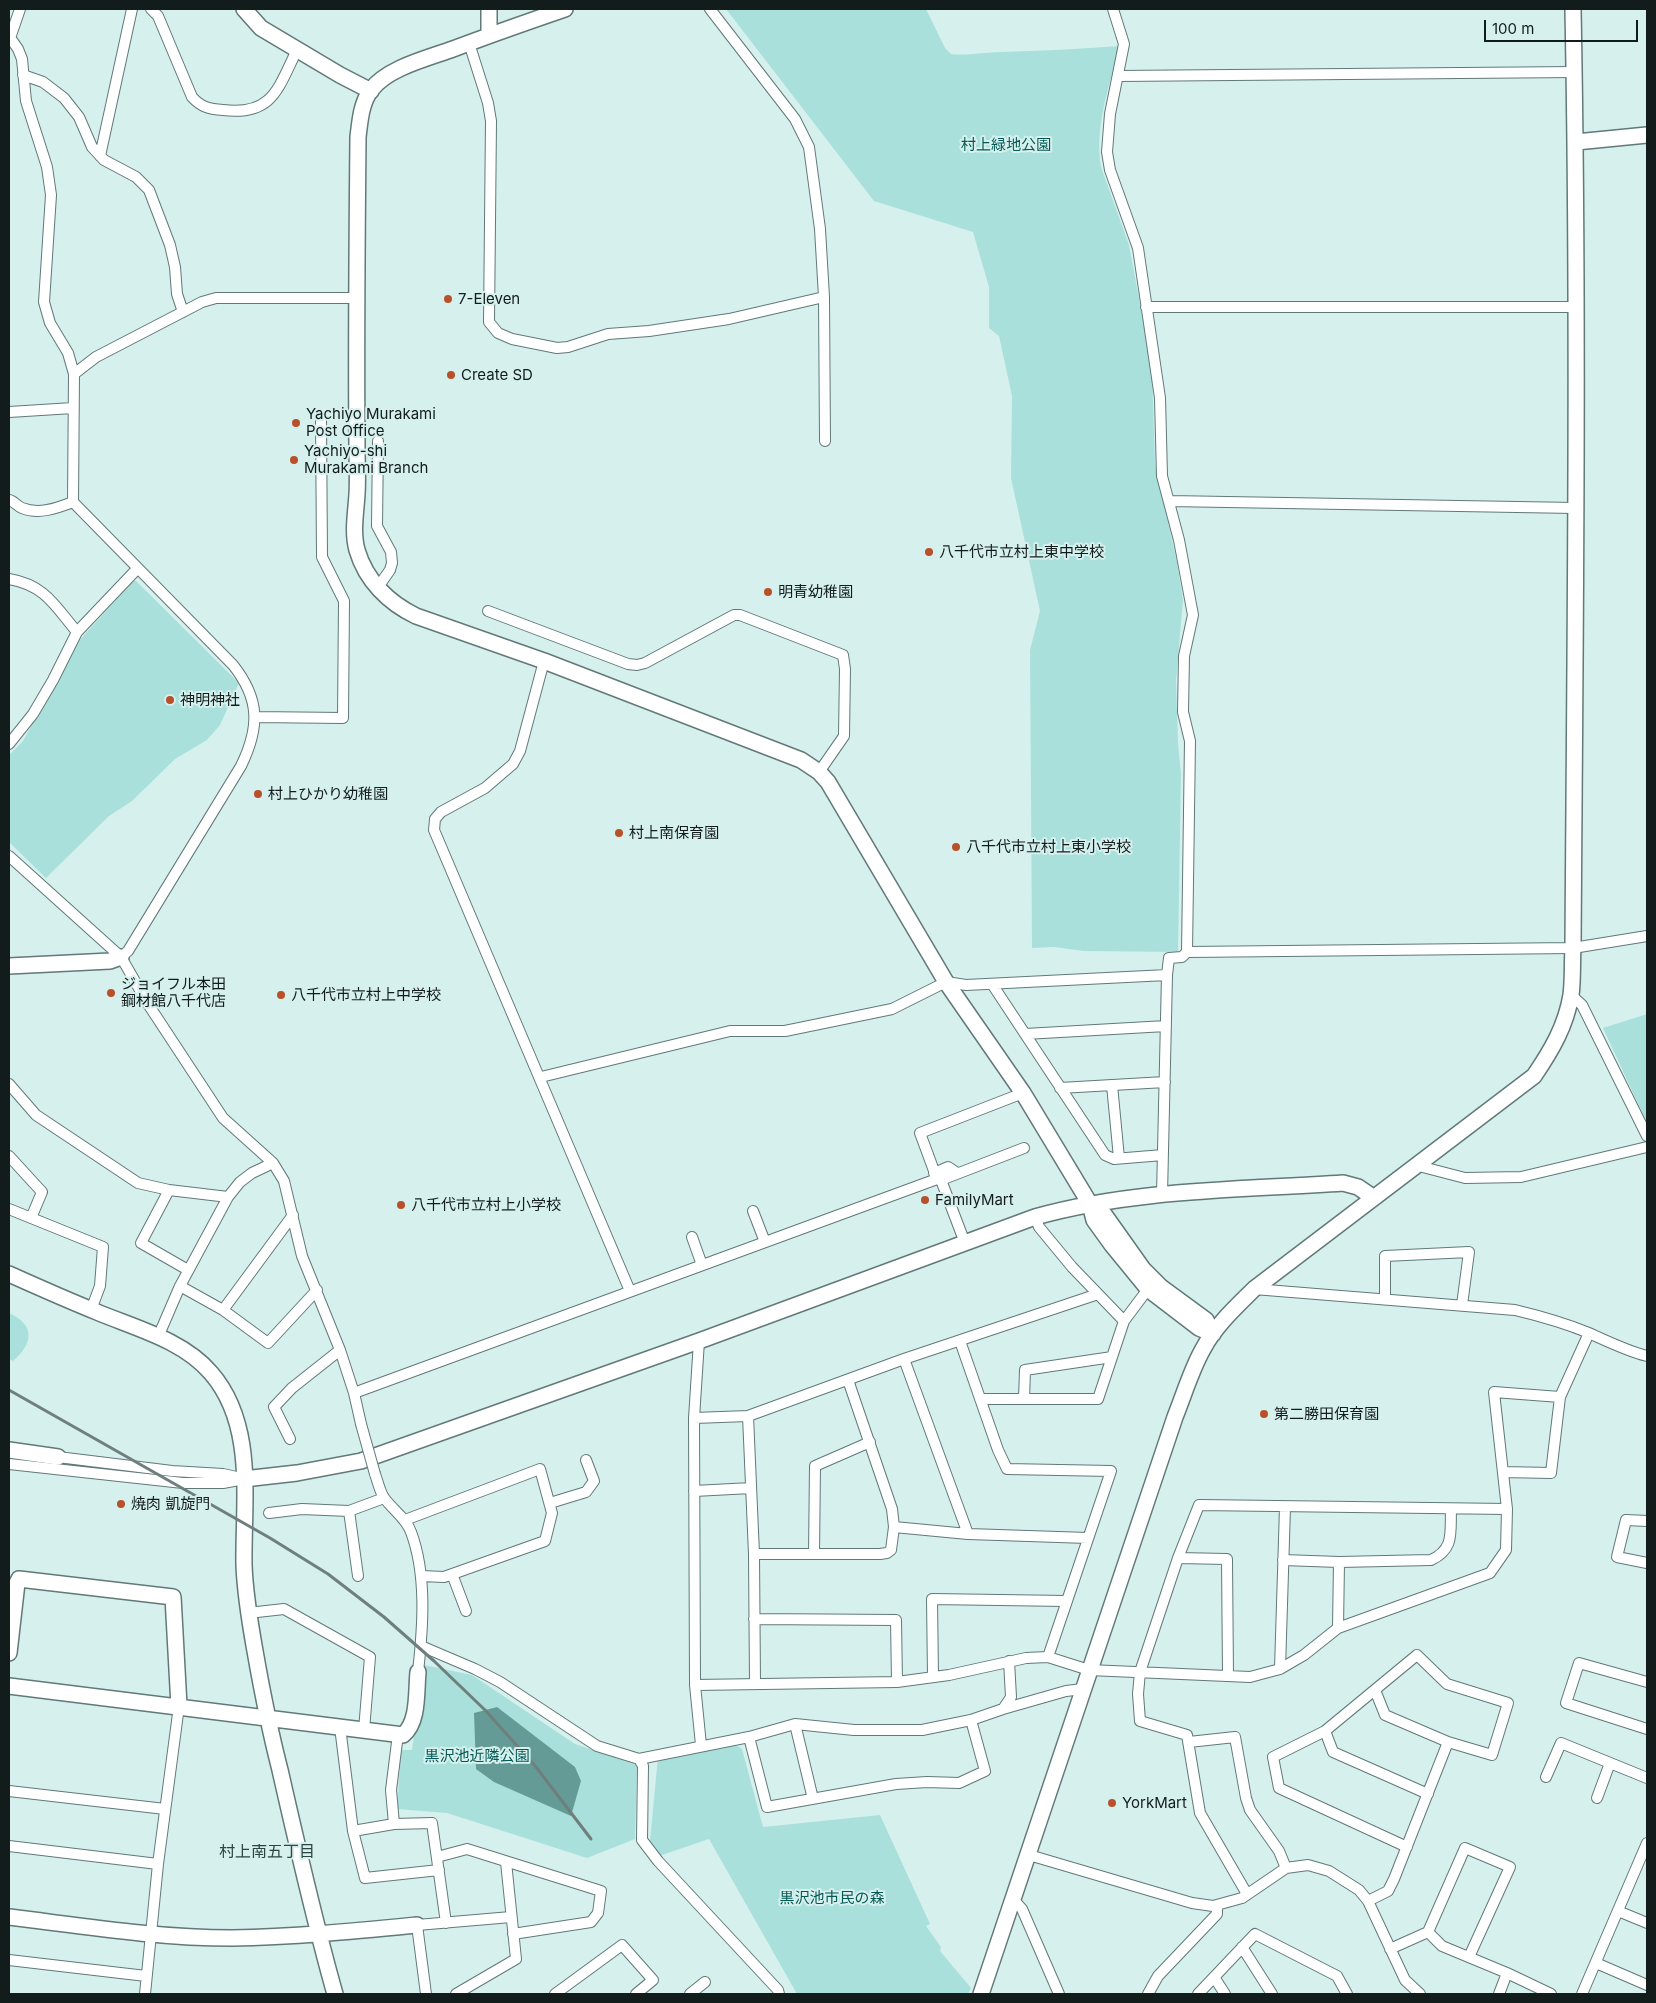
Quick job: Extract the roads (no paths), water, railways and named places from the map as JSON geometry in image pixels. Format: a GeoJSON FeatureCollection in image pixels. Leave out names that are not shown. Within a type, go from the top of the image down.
{"type":"FeatureCollection","features":[{"type":"Feature","properties":{"kind":"street"},"geometry":{"type":"LineString","coordinates":[[9,966],[110,961],[121,957],[128,951],[241,766],[253,737],[255,717],[250,690],[234,665],[72,502],[74,374],[68,353],[50,323],[45,309],[51,195],[47,167],[26,101],[22,59],[10,37],[20,9]]}},
{"type":"Feature","properties":{"kind":"street"},"geometry":{"type":"LineString","coordinates":[[100,156],[132,9]]}},
{"type":"Feature","properties":{"kind":"street"},"geometry":{"type":"LineString","coordinates":[[151,9],[158,16],[192,97],[198,104],[207,108],[235,112],[256,109],[269,101],[279,86],[297,50]]}},
{"type":"Feature","properties":{"kind":"street"},"geometry":{"type":"LineString","coordinates":[[244,9],[261,28],[371,90]]}},
{"type":"Feature","properties":{"kind":"street"},"geometry":{"type":"LineString","coordinates":[[489,9],[489,35]]}},
{"type":"Feature","properties":{"kind":"street"},"geometry":{"type":"LineString","coordinates":[[565,9],[407,66],[379,82],[371,90],[360,116],[358,137],[356,298],[357,484],[355,534],[357,550],[362,563],[378,588],[393,603],[416,616],[544,661],[800,760],[818,772],[828,782],[946,982],[1023,1093],[1090,1204],[1094,1220],[1098,1226],[1148,1289],[1199,1328],[1214,1334]]}},
{"type":"Feature","properties":{"kind":"street"},"geometry":{"type":"LineString","coordinates":[[710,9],[795,119],[809,147],[820,229],[824,297],[824,442]]}},
{"type":"Feature","properties":{"kind":"street"},"geometry":{"type":"LineString","coordinates":[[1113,9],[1124,44],[1110,114],[1107,152],[1110,170],[1138,248],[1160,398],[1162,476],[1179,540],[1193,615],[1184,656],[1183,712],[1190,741],[1187,952],[1182,957],[1169,958],[1167,975],[1162,1195]]}},
{"type":"Feature","properties":{"kind":"street"},"geometry":{"type":"LineString","coordinates":[[982,1994],[1175,1417],[1204,1346],[1230,1313],[1254,1289],[1534,1076],[1551,1051],[1563,1026],[1571,995],[1573,948],[1576,508],[1574,9]]}},
{"type":"Feature","properties":{"kind":"street"},"geometry":{"type":"LineString","coordinates":[[469,43],[488,103],[491,121],[489,322],[498,333],[512,339],[557,348],[568,347],[608,334],[649,331],[729,319],[824,297]]}},
{"type":"Feature","properties":{"kind":"street"},"geometry":{"type":"LineString","coordinates":[[1118,76],[1574,72]]}},
{"type":"Feature","properties":{"kind":"street"},"geometry":{"type":"LineString","coordinates":[[23,75],[43,82],[64,98],[79,117],[92,147],[100,156],[136,177],[149,190],[170,245],[175,267],[177,294],[183,312]]}},
{"type":"Feature","properties":{"kind":"street"},"geometry":{"type":"LineString","coordinates":[[1576,142],[1647,135]]}},
{"type":"Feature","properties":{"kind":"street"},"geometry":{"type":"LineString","coordinates":[[74,374],[96,357],[202,302],[216,298],[356,298]]}},
{"type":"Feature","properties":{"kind":"street"},"geometry":{"type":"LineString","coordinates":[[1146,307],[1576,307]]}},
{"type":"Feature","properties":{"kind":"street"},"geometry":{"type":"LineString","coordinates":[[9,412],[73,408]]}},
{"type":"Feature","properties":{"kind":"street"},"geometry":{"type":"LineString","coordinates":[[255,717],[343,718],[344,601],[322,557],[321,418]]}},
{"type":"Feature","properties":{"kind":"street"},"geometry":{"type":"LineString","coordinates":[[378,441],[377,526],[391,552],[392,562],[390,570],[378,588]]}},
{"type":"Feature","properties":{"kind":"street"},"geometry":{"type":"LineString","coordinates":[[9,500],[21,508],[36,511],[50,510],[72,502]]}},
{"type":"Feature","properties":{"kind":"street"},"geometry":{"type":"LineString","coordinates":[[1169,501],[1576,508]]}},
{"type":"Feature","properties":{"kind":"street"},"geometry":{"type":"LineString","coordinates":[[9,744],[33,714],[77,632],[137,569]]}},
{"type":"Feature","properties":{"kind":"street"},"geometry":{"type":"LineString","coordinates":[[9,579],[31,584],[40,590],[77,632]]}},
{"type":"Feature","properties":{"kind":"street"},"geometry":{"type":"LineString","coordinates":[[488,611],[628,664],[637,665],[645,663],[734,615],[740,615],[844,655],[846,678],[844,736],[818,772]]}},
{"type":"Feature","properties":{"kind":"street"},"geometry":{"type":"LineString","coordinates":[[544,661],[520,751],[513,764],[485,788],[441,812],[435,819],[434,830],[630,1291]]}},
{"type":"Feature","properties":{"kind":"street"},"geometry":{"type":"LineString","coordinates":[[9,856],[121,957],[148,1004],[223,1118],[273,1163],[284,1181],[302,1256],[340,1350],[354,1393],[375,1474],[384,1498],[405,1520],[411,1532],[421,1576],[421,1646],[414,1716],[410,1729],[402,1735],[9,1686]]}},
{"type":"Feature","properties":{"kind":"street"},"geometry":{"type":"LineString","coordinates":[[1187,952],[1573,948],[1647,936]]}},
{"type":"Feature","properties":{"kind":"street"},"geometry":{"type":"LineString","coordinates":[[541,1078],[730,1031],[785,1031],[892,1009],[946,982],[966,985],[1167,975]]}},
{"type":"Feature","properties":{"kind":"street"},"geometry":{"type":"LineString","coordinates":[[992,984],[1105,1155],[1114,1159],[1163,1155]]}},
{"type":"Feature","properties":{"kind":"street"},"geometry":{"type":"LineString","coordinates":[[1571,995],[1582,1005],[1647,1136]]}},
{"type":"Feature","properties":{"kind":"street"},"geometry":{"type":"LineString","coordinates":[[1025,1034],[1166,1026]]}},
{"type":"Feature","properties":{"kind":"street"},"geometry":{"type":"LineString","coordinates":[[1060,1088],[1164,1082]]}},
{"type":"Feature","properties":{"kind":"street"},"geometry":{"type":"LineString","coordinates":[[9,1084],[36,1115],[138,1183],[169,1190],[228,1197]]}},
{"type":"Feature","properties":{"kind":"street"},"geometry":{"type":"LineString","coordinates":[[1112,1085],[1119,1158]]}},
{"type":"Feature","properties":{"kind":"street"},"geometry":{"type":"LineString","coordinates":[[354,1393],[937,1179],[920,1133],[1023,1093]]}},
{"type":"Feature","properties":{"kind":"street"},"geometry":{"type":"LineString","coordinates":[[1415,1165],[1465,1178],[1513,1178],[1647,1147]]}},
{"type":"Feature","properties":{"kind":"street"},"geometry":{"type":"LineString","coordinates":[[965,1243],[941,1180],[1024,1148]]}},
{"type":"Feature","properties":{"kind":"street"},"geometry":{"type":"LineString","coordinates":[[9,1156],[42,1192],[31,1218]]}},
{"type":"Feature","properties":{"kind":"street"},"geometry":{"type":"LineString","coordinates":[[158,1337],[188,1270],[228,1197],[240,1182],[252,1173],[273,1163]]}},
{"type":"Feature","properties":{"kind":"street"},"geometry":{"type":"LineString","coordinates":[[934,1173],[948,1167],[957,1173]]}},
{"type":"Feature","properties":{"kind":"street"},"geometry":{"type":"LineString","coordinates":[[9,1464],[183,1483],[223,1484],[244,1478],[297,1472],[361,1461],[699,1341],[1035,1217],[1090,1204],[1162,1195],[1343,1183],[1358,1187],[1374,1198]]}},
{"type":"Feature","properties":{"kind":"street"},"geometry":{"type":"LineString","coordinates":[[169,1190],[141,1242],[188,1270]]}},
{"type":"Feature","properties":{"kind":"street"},"geometry":{"type":"LineString","coordinates":[[1090,1204],[1104,1214],[1144,1269],[1161,1287],[1206,1320],[1214,1334]]}},
{"type":"Feature","properties":{"kind":"street"},"geometry":{"type":"LineString","coordinates":[[9,1209],[103,1247],[100,1286],[91,1310]]}},
{"type":"Feature","properties":{"kind":"street"},"geometry":{"type":"LineString","coordinates":[[753,1211],[765,1242]]}},
{"type":"Feature","properties":{"kind":"street"},"geometry":{"type":"LineString","coordinates":[[223,1310],[293,1216]]}},
{"type":"Feature","properties":{"kind":"street"},"geometry":{"type":"LineString","coordinates":[[1035,1217],[1039,1227],[1124,1321]]}},
{"type":"Feature","properties":{"kind":"street"},"geometry":{"type":"LineString","coordinates":[[692,1237],[702,1265]]}},
{"type":"Feature","properties":{"kind":"street"},"geometry":{"type":"LineString","coordinates":[[1385,1300],[1385,1256],[1469,1252],[1462,1305]]}},
{"type":"Feature","properties":{"kind":"street"},"geometry":{"type":"LineString","coordinates":[[9,1274],[158,1337],[185,1351],[211,1372],[230,1401],[238,1424],[242,1450],[244,1478],[244,1567],[248,1613],[268,1719],[318,1934],[335,1994]]}},
{"type":"Feature","properties":{"kind":"street"},"geometry":{"type":"LineString","coordinates":[[180,1286],[223,1310],[268,1343],[317,1290]]}},
{"type":"Feature","properties":{"kind":"street"},"geometry":{"type":"LineString","coordinates":[[980,1399],[1098,1399],[1124,1321],[1148,1289]]}},
{"type":"Feature","properties":{"kind":"street"},"geometry":{"type":"LineString","coordinates":[[1254,1289],[1515,1310],[1547,1318],[1589,1333],[1630,1352],[1647,1356]]}},
{"type":"Feature","properties":{"kind":"street"},"geometry":{"type":"LineString","coordinates":[[694,1418],[748,1416],[904,1359],[1098,1294]]}},
{"type":"Feature","properties":{"kind":"street"},"geometry":{"type":"LineString","coordinates":[[1503,1472],[1550,1473],[1560,1398],[1589,1333]]}},
{"type":"Feature","properties":{"kind":"street"},"geometry":{"type":"LineString","coordinates":[[699,1341],[694,1418],[694,1491],[695,1686],[701,1745]]}},
{"type":"Feature","properties":{"kind":"street"},"geometry":{"type":"LineString","coordinates":[[960,1341],[998,1450],[1007,1469],[1110,1471],[1048,1657]]}},
{"type":"Feature","properties":{"kind":"street"},"geometry":{"type":"LineString","coordinates":[[290,1439],[274,1406],[292,1388],[340,1350]]}},
{"type":"Feature","properties":{"kind":"street"},"geometry":{"type":"LineString","coordinates":[[1024,1399],[1025,1370],[1112,1357]]}},
{"type":"Feature","properties":{"kind":"street"},"geometry":{"type":"LineString","coordinates":[[904,1359],[968,1534]]}},
{"type":"Feature","properties":{"kind":"street"},"geometry":{"type":"LineString","coordinates":[[754,1554],[887,1553],[891,1550],[894,1527],[890,1500],[848,1380]]}},
{"type":"Feature","properties":{"kind":"street"},"geometry":{"type":"LineString","coordinates":[[695,1686],[897,1682],[984,1668],[1009,1661],[1048,1657],[1089,1670],[1250,1677],[1280,1669],[1304,1655],[1338,1628],[1490,1574],[1506,1550],[1507,1509],[1494,1392],[1560,1398]]}},
{"type":"Feature","properties":{"kind":"street"},"geometry":{"type":"LineString","coordinates":[[748,1416],[754,1554],[755,1684]]}},
{"type":"Feature","properties":{"kind":"street"},"geometry":{"type":"LineString","coordinates":[[814,1554],[815,1466],[870,1442]]}},
{"type":"Feature","properties":{"kind":"street"},"geometry":{"type":"LineString","coordinates":[[9,1450],[172,1471],[223,1474],[244,1478]]}},
{"type":"Feature","properties":{"kind":"street"},"geometry":{"type":"LineString","coordinates":[[550,1503],[586,1492],[594,1481],[586,1460]]}},
{"type":"Feature","properties":{"kind":"street"},"geometry":{"type":"LineString","coordinates":[[405,1520],[540,1469],[552,1513],[546,1541],[444,1577],[421,1576]]}},
{"type":"Feature","properties":{"kind":"street"},"geometry":{"type":"LineString","coordinates":[[694,1491],[751,1488]]}},
{"type":"Feature","properties":{"kind":"street"},"geometry":{"type":"LineString","coordinates":[[269,1513],[302,1509],[349,1511],[384,1498]]}},
{"type":"Feature","properties":{"kind":"street"},"geometry":{"type":"LineString","coordinates":[[1248,1894],[1200,1813],[1187,1735],[1140,1721],[1138,1694],[1140,1672],[1178,1558],[1199,1505],[1507,1509]]}},
{"type":"Feature","properties":{"kind":"street"},"geometry":{"type":"LineString","coordinates":[[1280,1669],[1285,1507]]}},
{"type":"Feature","properties":{"kind":"street"},"geometry":{"type":"LineString","coordinates":[[1284,1560],[1339,1562],[1431,1560],[1444,1552],[1448,1546],[1450,1540],[1451,1509]]}},
{"type":"Feature","properties":{"kind":"street"},"geometry":{"type":"LineString","coordinates":[[349,1511],[358,1576]]}},
{"type":"Feature","properties":{"kind":"street"},"geometry":{"type":"LineString","coordinates":[[1647,1522],[1626,1520],[1618,1557],[1647,1563]]}},
{"type":"Feature","properties":{"kind":"street"},"geometry":{"type":"LineString","coordinates":[[894,1527],[968,1534],[1088,1538]]}},
{"type":"Feature","properties":{"kind":"street"},"geometry":{"type":"LineString","coordinates":[[1178,1558],[1227,1559],[1228,1676]]}},
{"type":"Feature","properties":{"kind":"street"},"geometry":{"type":"LineString","coordinates":[[1338,1628],[1339,1562]]}},
{"type":"Feature","properties":{"kind":"street"},"geometry":{"type":"LineString","coordinates":[[452,1574],[466,1611]]}},
{"type":"Feature","properties":{"kind":"street"},"geometry":{"type":"LineString","coordinates":[[9,1653],[19,1579],[173,1597],[179,1706],[158,1864],[145,1994]]}},
{"type":"Feature","properties":{"kind":"street"},"geometry":{"type":"LineString","coordinates":[[933,1677],[932,1599],[1066,1601]]}},
{"type":"Feature","properties":{"kind":"street"},"geometry":{"type":"LineString","coordinates":[[248,1613],[284,1609],[370,1657],[364,1730]]}},
{"type":"Feature","properties":{"kind":"street"},"geometry":{"type":"LineString","coordinates":[[754,1619],[896,1620],[897,1682]]}},
{"type":"Feature","properties":{"kind":"street"},"geometry":{"type":"LineString","coordinates":[[421,1646],[476,1669],[500,1682],[597,1746],[639,1759],[701,1745],[749,1737],[795,1724],[854,1730],[922,1730],[972,1720],[1066,1691],[1083,1689]]}},
{"type":"Feature","properties":{"kind":"street"},"geometry":{"type":"LineString","coordinates":[[1375,1690],[1385,1715],[1448,1742],[1492,1755],[1508,1703],[1447,1684],[1417,1655],[1325,1731],[1273,1757],[1279,1788],[1407,1846]]}},
{"type":"Feature","properties":{"kind":"street"},"geometry":{"type":"LineString","coordinates":[[1003,1709],[1010,1697],[1009,1661]]}},
{"type":"Feature","properties":{"kind":"street"},"geometry":{"type":"LineString","coordinates":[[1647,1682],[1578,1663],[1566,1703],[1647,1729]]}},
{"type":"Feature","properties":{"kind":"street"},"geometry":{"type":"LineString","coordinates":[[749,1737],[767,1807],[896,1784],[927,1782],[959,1784],[985,1771],[972,1720]]}},
{"type":"Feature","properties":{"kind":"street"},"geometry":{"type":"LineString","coordinates":[[795,1724],[813,1799]]}},
{"type":"Feature","properties":{"kind":"street"},"geometry":{"type":"LineString","coordinates":[[340,1727],[353,1831],[365,1878],[439,1870]]}},
{"type":"Feature","properties":{"kind":"street"},"geometry":{"type":"LineString","coordinates":[[1325,1731],[1333,1752],[1428,1794]]}},
{"type":"Feature","properties":{"kind":"street"},"geometry":{"type":"LineString","coordinates":[[394,1824],[391,1790],[398,1734]]}},
{"type":"Feature","properties":{"kind":"street"},"geometry":{"type":"LineString","coordinates":[[1189,1742],[1235,1737],[1246,1798],[1250,1810],[1279,1851],[1286,1868]]}},
{"type":"Feature","properties":{"kind":"street"},"geometry":{"type":"LineString","coordinates":[[1368,1901],[1388,1890],[1448,1742]]}},
{"type":"Feature","properties":{"kind":"street"},"geometry":{"type":"LineString","coordinates":[[1546,1777],[1560,1743],[1647,1778]]}},
{"type":"Feature","properties":{"kind":"street"},"geometry":{"type":"LineString","coordinates":[[639,1759],[643,1766],[642,1840],[658,1861],[778,1990],[779,1994]]}},
{"type":"Feature","properties":{"kind":"street"},"geometry":{"type":"LineString","coordinates":[[1596,1798],[1610,1763]]}},
{"type":"Feature","properties":{"kind":"street"},"geometry":{"type":"LineString","coordinates":[[9,1791],[165,1809]]}},
{"type":"Feature","properties":{"kind":"street"},"geometry":{"type":"LineString","coordinates":[[353,1831],[394,1824],[432,1823],[446,1923]]}},
{"type":"Feature","properties":{"kind":"street"},"geometry":{"type":"LineString","coordinates":[[1582,1994],[1647,1844]]}},
{"type":"Feature","properties":{"kind":"street"},"geometry":{"type":"LineString","coordinates":[[9,1846],[158,1864]]}},
{"type":"Feature","properties":{"kind":"street"},"geometry":{"type":"LineString","coordinates":[[1390,1949],[1428,1932],[1465,1848],[1510,1867],[1469,1957]]}},
{"type":"Feature","properties":{"kind":"street"},"geometry":{"type":"LineString","coordinates":[[437,1857],[467,1850],[601,1891],[598,1913],[591,1922],[513,1934]]}},
{"type":"Feature","properties":{"kind":"street"},"geometry":{"type":"LineString","coordinates":[[1029,1855],[1192,1903],[1213,1906],[1242,1898],[1286,1868],[1308,1865],[1324,1869],[1359,1890],[1368,1901],[1405,1980],[1420,1994]]}},
{"type":"Feature","properties":{"kind":"street"},"geometry":{"type":"LineString","coordinates":[[456,1994],[516,1959],[506,1862]]}},
{"type":"Feature","properties":{"kind":"street"},"geometry":{"type":"LineString","coordinates":[[1013,1899],[1022,1910],[1059,1994]]}},
{"type":"Feature","properties":{"kind":"street"},"geometry":{"type":"LineString","coordinates":[[1148,1994],[1158,1976],[1216,1914],[1217,1905]]}},
{"type":"Feature","properties":{"kind":"street"},"geometry":{"type":"LineString","coordinates":[[1618,1911],[1647,1923]]}},
{"type":"Feature","properties":{"kind":"street"},"geometry":{"type":"LineString","coordinates":[[9,1917],[151,1934],[230,1938],[318,1934],[511,1917]]}},
{"type":"Feature","properties":{"kind":"street"},"geometry":{"type":"LineString","coordinates":[[417,1925],[426,1994]]}},
{"type":"Feature","properties":{"kind":"street"},"geometry":{"type":"LineString","coordinates":[[1428,1932],[1442,1946],[1551,1994]]}},
{"type":"Feature","properties":{"kind":"street"},"geometry":{"type":"LineString","coordinates":[[1198,1994],[1255,1934],[1337,1976],[1347,1994]]}},
{"type":"Feature","properties":{"kind":"street"},"geometry":{"type":"LineString","coordinates":[[555,1994],[622,1945],[653,1980],[636,1994]]}},
{"type":"Feature","properties":{"kind":"street"},"geometry":{"type":"LineString","coordinates":[[1242,1947],[1272,1994]]}},
{"type":"Feature","properties":{"kind":"street"},"geometry":{"type":"LineString","coordinates":[[9,1960],[146,1976]]}},
{"type":"Feature","properties":{"kind":"street"},"geometry":{"type":"LineString","coordinates":[[1596,1963],[1647,1985]]}},
{"type":"Feature","properties":{"kind":"street"},"geometry":{"type":"LineString","coordinates":[[1499,1994],[1507,1973]]}},
{"type":"Feature","properties":{"kind":"street"},"geometry":{"type":"LineString","coordinates":[[1214,1977],[1225,1994]]}},
{"type":"Feature","properties":{"kind":"street"},"geometry":{"type":"LineString","coordinates":[[690,1994],[705,1982]]}},
{"type":"Feature","properties":{"kind":"railway"},"geometry":{"type":"LineString","coordinates":[[9,1390],[270,1538],[328,1574],[384,1617],[434,1661],[485,1710],[536,1767],[591,1839]]}},
{"type":"Feature","properties":{"kind":"place","name":"7-Eleven"},"geometry":{"type":"Point","coordinates":[448,299]}},
{"type":"Feature","properties":{"kind":"place","name":"Create SD"},"geometry":{"type":"Point","coordinates":[451,375]}},
{"type":"Feature","properties":{"kind":"place","name":"Yachiyo Murakami Post Office"},"geometry":{"type":"Point","coordinates":[296,423]}},
{"type":"Feature","properties":{"kind":"place","name":"Yachiyo-shi Murakami Branch"},"geometry":{"type":"Point","coordinates":[294,460]}},
{"type":"Feature","properties":{"kind":"place","name":"八千代市立村上東中学校"},"geometry":{"type":"Point","coordinates":[929,552]}},
{"type":"Feature","properties":{"kind":"place","name":"明青幼稚園"},"geometry":{"type":"Point","coordinates":[768,592]}},
{"type":"Feature","properties":{"kind":"place","name":"神明神社"},"geometry":{"type":"Point","coordinates":[170,700]}},
{"type":"Feature","properties":{"kind":"place","name":"村上ひかり幼稚園"},"geometry":{"type":"Point","coordinates":[258,794]}},
{"type":"Feature","properties":{"kind":"place","name":"村上南保育園"},"geometry":{"type":"Point","coordinates":[619,833]}},
{"type":"Feature","properties":{"kind":"place","name":"八千代市立村上東小学校"},"geometry":{"type":"Point","coordinates":[956,847]}},
{"type":"Feature","properties":{"kind":"place","name":"ジョイフル本田 鋼材館八千代店"},"geometry":{"type":"Point","coordinates":[111,993]}},
{"type":"Feature","properties":{"kind":"place","name":"八千代市立村上中学校"},"geometry":{"type":"Point","coordinates":[281,995]}},
{"type":"Feature","properties":{"kind":"place","name":"FamilyMart"},"geometry":{"type":"Point","coordinates":[925,1200]}},
{"type":"Feature","properties":{"kind":"place","name":"八千代市立村上小学校"},"geometry":{"type":"Point","coordinates":[401,1205]}},
{"type":"Feature","properties":{"kind":"place","name":"第二勝田保育園"},"geometry":{"type":"Point","coordinates":[1264,1414]}},
{"type":"Feature","properties":{"kind":"place","name":"焼肉 凱旋門"},"geometry":{"type":"Point","coordinates":[121,1504]}},
{"type":"Feature","properties":{"kind":"place","name":"YorkMart"},"geometry":{"type":"Point","coordinates":[1112,1803]}},
{"type":"Feature","properties":{"kind":"district","name":"村上南五丁目"},"geometry":{"type":"Point","coordinates":[267,1852]}},
{"type":"Feature","properties":{"kind":"park label","name":"村上緑地公園"},"geometry":{"type":"Point","coordinates":[1006,145]}},
{"type":"Feature","properties":{"kind":"park label","name":"黒沢池近隣公園"},"geometry":{"type":"Point","coordinates":[477,1756]}},
{"type":"Feature","properties":{"kind":"park label","name":"黒沢池市民の森"},"geometry":{"type":"Point","coordinates":[832,1898]}}]}
